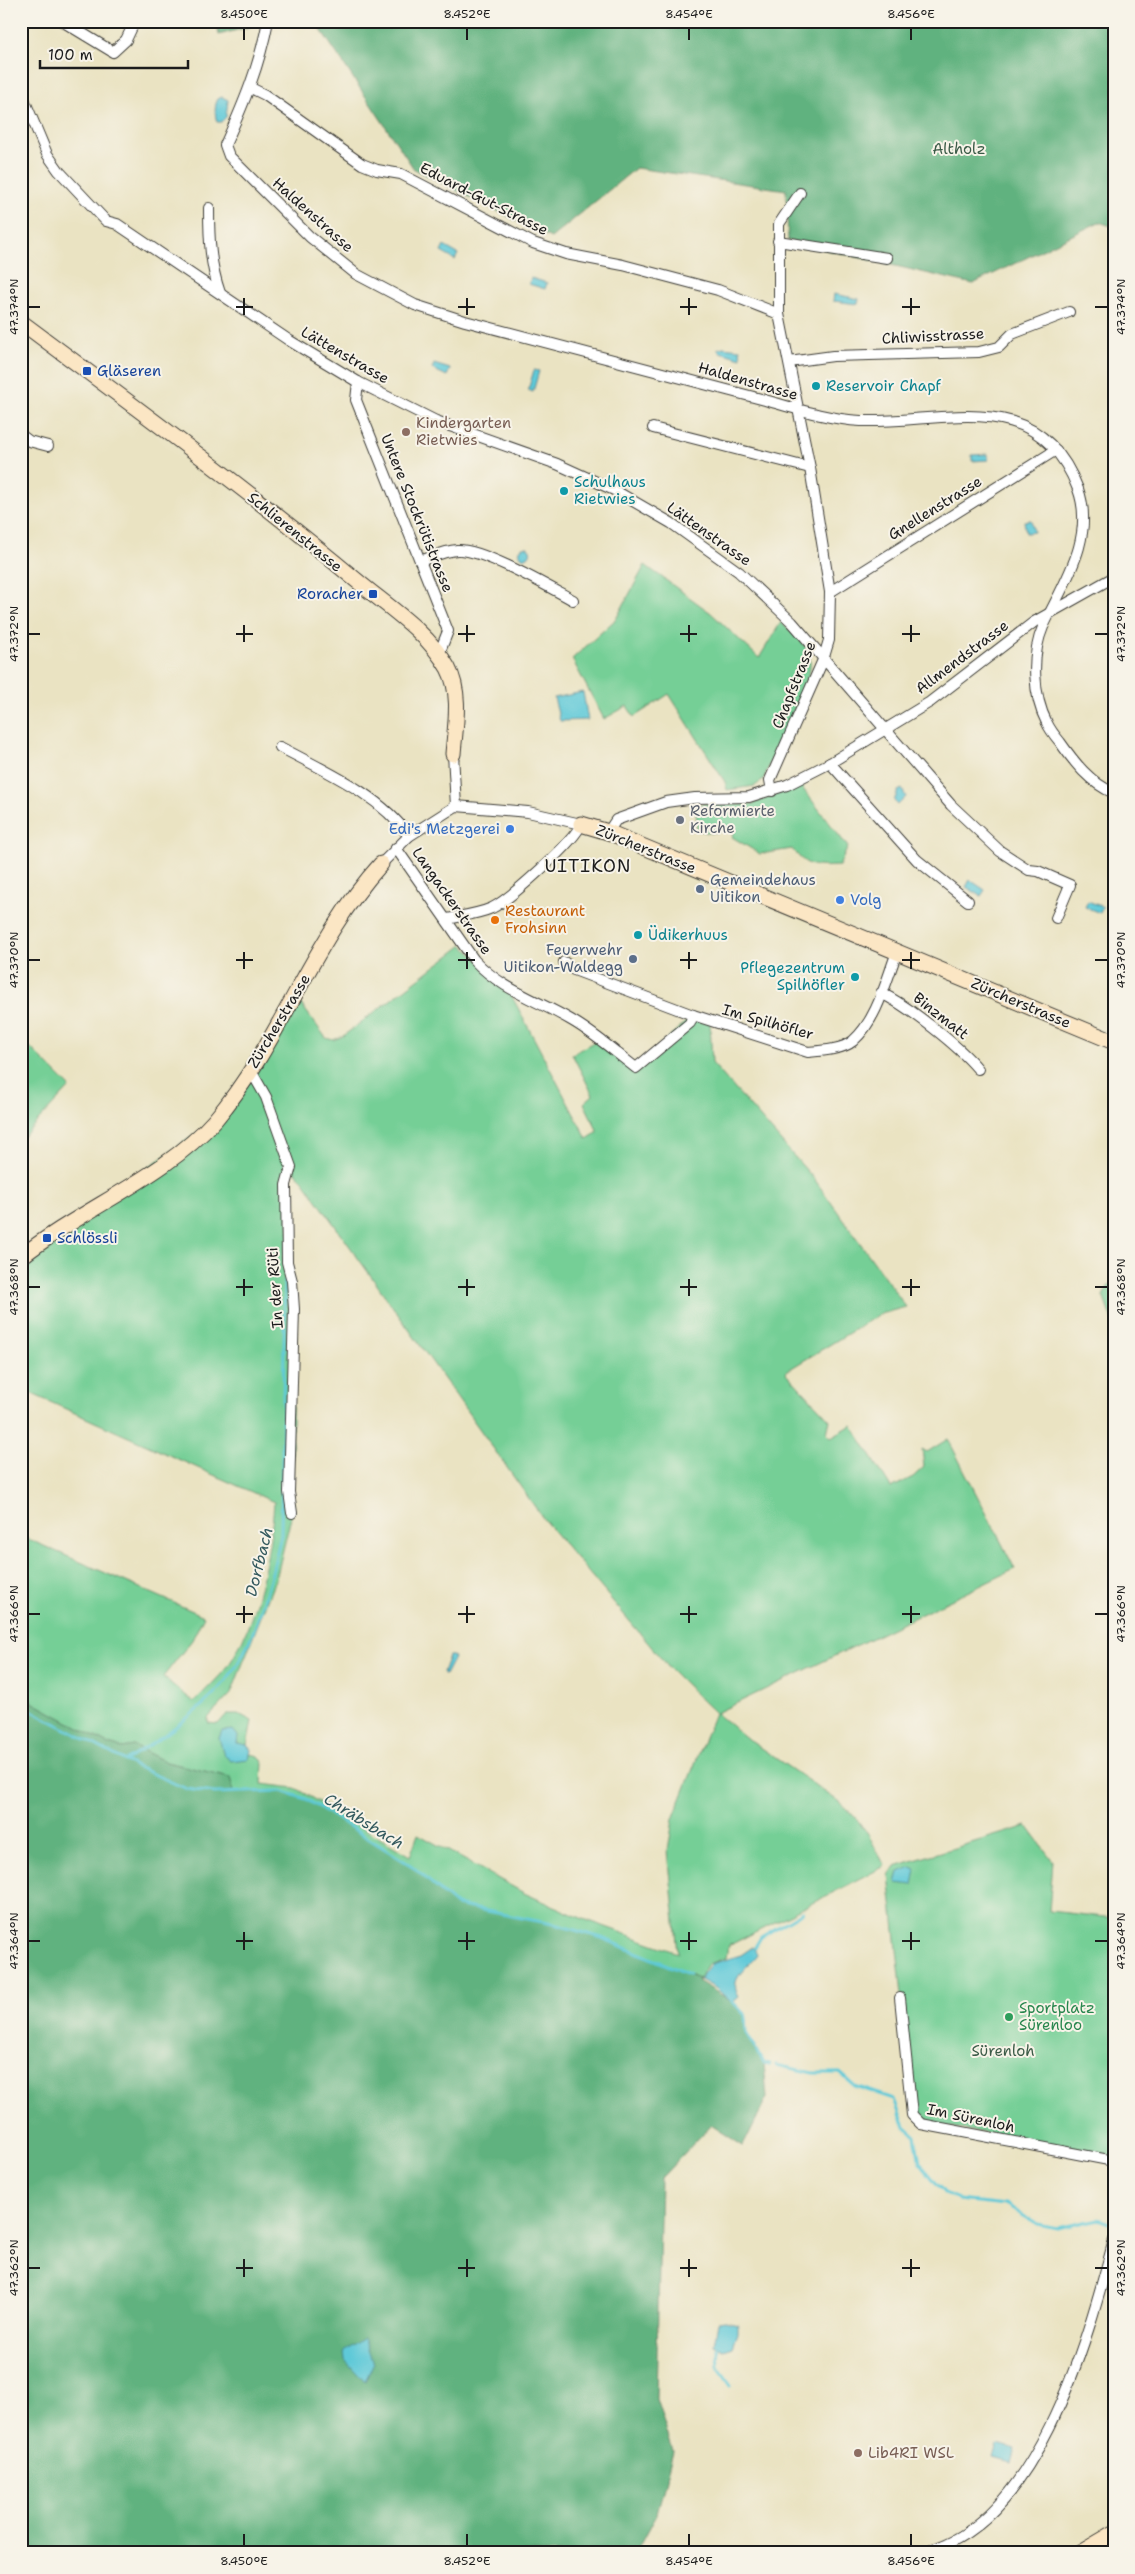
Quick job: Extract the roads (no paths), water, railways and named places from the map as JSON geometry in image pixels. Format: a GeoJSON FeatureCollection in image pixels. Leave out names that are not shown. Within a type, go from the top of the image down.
{"type":"FeatureCollection","features":[{"type":"Feature","properties":{"kind":"street"},"geometry":{"type":"LineString","coordinates":[[62,21],[113,52],[126,40],[135,21]]}},
{"type":"Feature","properties":{"kind":"street"},"geometry":{"type":"LineString","coordinates":[[251,88],[261,59],[268,21]]}},
{"type":"Feature","properties":{"kind":"street","name":"Haldenstrasse"},"geometry":{"type":"LineString","coordinates":[[251,88],[226,145],[229,156],[310,237],[356,274],[415,305],[465,321],[799,410],[858,420],[993,416],[1032,430],[1056,450],[1069,469],[1078,490],[1083,527],[1075,561],[1043,628],[1037,648],[1035,683],[1046,723],[1073,761],[1089,777],[1114,793]]}},
{"type":"Feature","properties":{"kind":"street","name":"Eduard-Gut-Strasse"},"geometry":{"type":"LineString","coordinates":[[251,88],[265,95],[362,164],[377,170],[401,174],[533,243],[566,254],[623,265],[718,290],[779,314]]}},
{"type":"Feature","properties":{"kind":"street","name":"Lättenstrasse"},"geometry":{"type":"LineString","coordinates":[[21,92],[44,146],[59,171],[86,203],[106,221],[117,224],[290,341],[358,382],[436,421],[557,464],[614,490],[671,522],[739,572],[792,622],[951,804],[1000,851],[1029,870],[1038,870],[1070,885],[1056,918]]}},
{"type":"Feature","properties":{"kind":"street","name":"Chapfstrasse"},"geometry":{"type":"LineString","coordinates":[[772,791],[770,780],[824,660],[829,640],[830,592],[810,468],[779,314],[779,224],[800,193]]}},
{"type":"Feature","properties":{"kind":"street"},"geometry":{"type":"LineString","coordinates":[[210,208],[209,249],[220,293]]}},
{"type":"Feature","properties":{"kind":"street"},"geometry":{"type":"LineString","coordinates":[[778,241],[887,258]]}},
{"type":"Feature","properties":{"kind":"street","name":"Chliwisstrasse"},"geometry":{"type":"LineString","coordinates":[[789,362],[833,356],[979,352],[999,347],[1012,334],[1069,312]]}},
{"type":"Feature","properties":{"kind":"street","name":"Schlierenstrasse"},"geometry":{"type":"LineString","coordinates":[[21,322],[324,553],[419,632],[439,654],[450,671],[456,701],[453,754],[456,806]]}},
{"type":"Feature","properties":{"kind":"street","name":"Untere Stockrütistrasse"},"geometry":{"type":"LineString","coordinates":[[358,382],[355,388],[356,400],[448,631],[439,654]]}},
{"type":"Feature","properties":{"kind":"street"},"geometry":{"type":"LineString","coordinates":[[653,428],[810,468]]}},
{"type":"Feature","properties":{"kind":"street"},"geometry":{"type":"LineString","coordinates":[[21,434],[29,441],[48,446]]}},
{"type":"Feature","properties":{"kind":"street","name":"Gnellenstrasse"},"geometry":{"type":"LineString","coordinates":[[830,592],[1056,450]]}},
{"type":"Feature","properties":{"kind":"street"},"geometry":{"type":"LineString","coordinates":[[420,561],[445,552],[459,550],[475,553],[529,576],[573,600]]}},
{"type":"Feature","properties":{"kind":"street","name":"Allmendstrasse"},"geometry":{"type":"LineString","coordinates":[[608,832],[616,820],[666,802],[695,798],[745,798],[772,791],[830,763],[930,702],[1053,610],[1114,577]]}},
{"type":"Feature","properties":{"kind":"street"},"geometry":{"type":"LineString","coordinates":[[280,748],[369,798],[400,822],[409,836]]}},
{"type":"Feature","properties":{"kind":"street"},"geometry":{"type":"LineString","coordinates":[[830,763],[917,860],[968,902]]}},
{"type":"Feature","properties":{"kind":"street","name":"Zürcherstrasse"},"geometry":{"type":"LineString","coordinates":[[21,1257],[176,1154],[214,1120],[248,1073],[281,1020],[334,924],[357,891],[409,836],[456,806],[528,812],[608,832],[1114,1042]]}},
{"type":"Feature","properties":{"kind":"street"},"geometry":{"type":"LineString","coordinates":[[447,919],[478,913],[503,902],[571,840],[582,824]]}},
{"type":"Feature","properties":{"kind":"street","name":"Langackerstrasse"},"geometry":{"type":"LineString","coordinates":[[396,848],[474,960],[486,972],[508,989],[572,1020],[636,1068],[690,1023],[694,1015]]}},
{"type":"Feature","properties":{"kind":"street","name":"Im Spilhöfler"},"geometry":{"type":"LineString","coordinates":[[564,962],[574,970],[694,1015],[808,1052],[823,1051],[851,1042],[870,1019],[897,952]]}},
{"type":"Feature","properties":{"kind":"street","name":"Binzmatt"},"geometry":{"type":"LineString","coordinates":[[882,993],[896,1000],[966,1055],[978,1069]]}},
{"type":"Feature","properties":{"kind":"street","name":"In der Rüti"},"geometry":{"type":"LineString","coordinates":[[248,1073],[254,1076],[266,1097],[291,1167],[286,1185],[286,1204],[287,1262],[292,1281],[294,1309],[289,1492],[292,1513]]}},
{"type":"Feature","properties":{"kind":"street","name":"Im Sürenloh"},"geometry":{"type":"LineString","coordinates":[[900,1998],[912,2115],[921,2124],[1114,2161]]}},
{"type":"Feature","properties":{"kind":"street"},"geometry":{"type":"LineString","coordinates":[[915,2553],[933,2548],[955,2538],[984,2518],[1009,2493],[1033,2456],[1062,2402],[1076,2369],[1088,2336],[1114,2240]]}},
{"type":"Feature","properties":{"kind":"street"},"geometry":{"type":"LineString","coordinates":[[1080,2553],[1114,2533]]}},
{"type":"Feature","properties":{"kind":"water"},"geometry":{"type":"Polygon","coordinates":[[[222,97],[228,100],[226,117],[221,122],[217,122],[215,114],[216,104],[218,99],[222,97]]]}},
{"type":"Feature","properties":{"kind":"water"},"geometry":{"type":"Polygon","coordinates":[[[444,246],[458,254],[455,260],[441,252],[444,246]]]}},
{"type":"Feature","properties":{"kind":"water"},"geometry":{"type":"Polygon","coordinates":[[[531,278],[547,283],[545,289],[529,284],[531,278]]]}},
{"type":"Feature","properties":{"kind":"water"},"geometry":{"type":"Polygon","coordinates":[[[834,294],[859,299],[858,304],[833,301],[834,294]]]}},
{"type":"Feature","properties":{"kind":"water"},"geometry":{"type":"Polygon","coordinates":[[[723,347],[740,349],[741,358],[720,352],[717,349],[723,347]]]}},
{"type":"Feature","properties":{"kind":"water"},"geometry":{"type":"Polygon","coordinates":[[[434,364],[450,369],[447,376],[432,369],[434,364]]]}},
{"type":"Feature","properties":{"kind":"water"},"geometry":{"type":"Polygon","coordinates":[[[534,370],[539,371],[533,392],[528,390],[534,370]]]}},
{"type":"Feature","properties":{"kind":"water"},"geometry":{"type":"Polygon","coordinates":[[[988,454],[988,460],[972,461],[972,455],[988,454]]]}},
{"type":"Feature","properties":{"kind":"water"},"geometry":{"type":"Polygon","coordinates":[[[1031,520],[1034,532],[1026,533],[1024,521],[1031,520]]]}},
{"type":"Feature","properties":{"kind":"water"},"geometry":{"type":"Polygon","coordinates":[[[525,546],[531,552],[525,558],[519,552],[525,546]]]}},
{"type":"Feature","properties":{"kind":"water"},"geometry":{"type":"Polygon","coordinates":[[[583,692],[588,720],[560,721],[554,698],[583,692]]]}},
{"type":"Feature","properties":{"kind":"water"},"geometry":{"type":"Polygon","coordinates":[[[902,789],[906,797],[898,805],[894,801],[898,791],[902,789]]]}},
{"type":"Feature","properties":{"kind":"water"},"geometry":{"type":"Polygon","coordinates":[[[970,880],[985,890],[981,896],[966,887],[970,880]]]}},
{"type":"Feature","properties":{"kind":"water"},"geometry":{"type":"Polygon","coordinates":[[[1088,901],[1103,907],[1100,913],[1085,907],[1088,901]]]}},
{"type":"Feature","properties":{"kind":"water"},"geometry":{"type":"Polygon","coordinates":[[[449,1656],[454,1658],[445,1675],[443,1672],[449,1656]]]}},
{"type":"Feature","properties":{"kind":"water"},"geometry":{"type":"Polygon","coordinates":[[[233,1730],[238,1736],[237,1743],[247,1745],[251,1750],[249,1759],[231,1761],[224,1755],[219,1738],[222,1731],[233,1730]]]}},
{"type":"Feature","properties":{"kind":"water"},"geometry":{"type":"Polygon","coordinates":[[[911,1867],[916,1869],[913,1885],[896,1883],[899,1872],[911,1867]]]}},
{"type":"Feature","properties":{"kind":"water"},"geometry":{"type":"Polygon","coordinates":[[[754,1946],[757,1955],[740,1973],[736,1984],[739,1997],[732,2003],[717,1989],[699,1979],[711,1964],[741,1955],[754,1946]]]}},
{"type":"Feature","properties":{"kind":"water"},"geometry":{"type":"Polygon","coordinates":[[[725,2321],[738,2324],[738,2333],[733,2347],[724,2350],[714,2345],[718,2322],[725,2321]]]}},
{"type":"Feature","properties":{"kind":"water"},"geometry":{"type":"Polygon","coordinates":[[[364,2338],[373,2364],[365,2382],[345,2360],[344,2352],[364,2338]]]}},
{"type":"Feature","properties":{"kind":"water"},"geometry":{"type":"Polygon","coordinates":[[[997,2444],[1015,2449],[1011,2463],[993,2458],[997,2444]]]}},
{"type":"Feature","properties":{"kind":"waterway","name":"Dorfbach"},"geometry":{"type":"LineString","coordinates":[[125,1761],[184,1721],[223,1684],[242,1657],[263,1605],[281,1535],[285,1281]]}},
{"type":"Feature","properties":{"kind":"waterway","name":"Chräbsbach"},"geometry":{"type":"LineString","coordinates":[[21,1705],[135,1766],[187,1789],[214,1793],[281,1791],[306,1799],[412,1866],[456,1905],[558,1925],[602,1938],[689,1974]]}},
{"type":"Feature","properties":{"kind":"waterway"},"geometry":{"type":"LineString","coordinates":[[755,1947],[761,1937],[803,1912]]}},
{"type":"Feature","properties":{"kind":"waterway"},"geometry":{"type":"LineString","coordinates":[[733,2002],[745,2015],[746,2033],[764,2063],[770,2064]]}},
{"type":"Feature","properties":{"kind":"waterway"},"geometry":{"type":"LineString","coordinates":[[776,2065],[813,2073],[840,2073],[855,2086],[894,2099],[905,2127],[915,2136],[920,2163],[945,2194],[958,2200],[1006,2205],[1038,2224],[1057,2228],[1099,2219],[1110,2223]]}},
{"type":"Feature","properties":{"kind":"waterway"},"geometry":{"type":"LineString","coordinates":[[718,2348],[719,2369],[731,2386]]}},
{"type":"Feature","properties":{"kind":"place","name":"Gläseren"},"geometry":{"type":"Point","coordinates":[87,371]}},
{"type":"Feature","properties":{"kind":"place","name":"Reservoir Chapf"},"geometry":{"type":"Point","coordinates":[816,386]}},
{"type":"Feature","properties":{"kind":"place","name":"Kindergarten Rietwies"},"geometry":{"type":"Point","coordinates":[406,432]}},
{"type":"Feature","properties":{"kind":"place","name":"Schulhaus Rietwies"},"geometry":{"type":"Point","coordinates":[564,491]}},
{"type":"Feature","properties":{"kind":"place","name":"Roracher"},"geometry":{"type":"Point","coordinates":[373,594]}},
{"type":"Feature","properties":{"kind":"place","name":"Reformierte Kirche"},"geometry":{"type":"Point","coordinates":[680,820]}},
{"type":"Feature","properties":{"kind":"place","name":"Edi's Metzgerei"},"geometry":{"type":"Point","coordinates":[510,829]}},
{"type":"Feature","properties":{"kind":"place","name":"Gemeindehaus Uitikon"},"geometry":{"type":"Point","coordinates":[700,889]}},
{"type":"Feature","properties":{"kind":"place","name":"Volg"},"geometry":{"type":"Point","coordinates":[840,900]}},
{"type":"Feature","properties":{"kind":"place","name":"Restaurant Frohsinn"},"geometry":{"type":"Point","coordinates":[495,920]}},
{"type":"Feature","properties":{"kind":"place","name":"Üdikerhuus"},"geometry":{"type":"Point","coordinates":[638,935]}},
{"type":"Feature","properties":{"kind":"place","name":"Feuerwehr Uitikon-Waldegg"},"geometry":{"type":"Point","coordinates":[633,959]}},
{"type":"Feature","properties":{"kind":"place","name":"Pflegezentrum Spilhöfler"},"geometry":{"type":"Point","coordinates":[855,977]}},
{"type":"Feature","properties":{"kind":"place","name":"Schlössli"},"geometry":{"type":"Point","coordinates":[47,1238]}},
{"type":"Feature","properties":{"kind":"place","name":"Sportplatz Sürenloo"},"geometry":{"type":"Point","coordinates":[1009,2017]}},
{"type":"Feature","properties":{"kind":"place","name":"Lib4RI WSL"},"geometry":{"type":"Point","coordinates":[858,2453]}},
{"type":"Feature","properties":{"kind":"district","name":"UITIKON"},"geometry":{"type":"Point","coordinates":[588,866]}},
{"type":"Feature","properties":{"kind":"park label","name":"Altholz"},"geometry":{"type":"Point","coordinates":[959,149]}},
{"type":"Feature","properties":{"kind":"park label","name":"Sürenloh"},"geometry":{"type":"Point","coordinates":[1003,2051]}}]}
